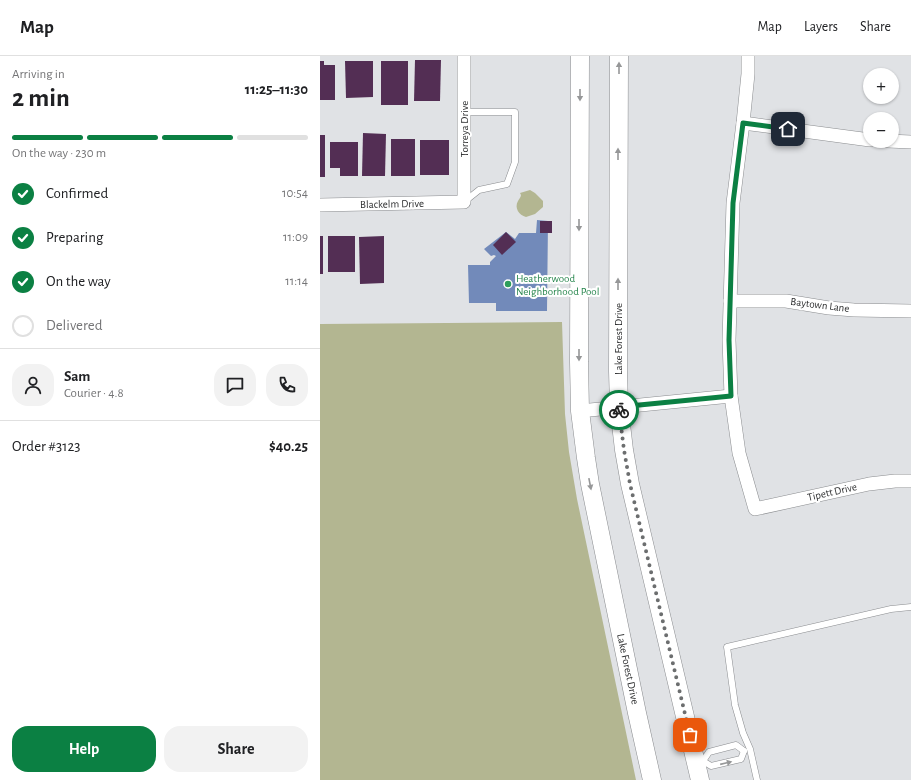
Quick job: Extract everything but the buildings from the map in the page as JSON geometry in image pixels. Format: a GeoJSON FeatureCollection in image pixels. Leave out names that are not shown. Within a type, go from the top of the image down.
{"type":"FeatureCollection","features":[{"type":"Feature","properties":{"kind":"main road","name":"Lake Forest Drive"},"geometry":{"type":"LineString","coordinates":[[580,56],[580,411],[592,492],[652,780]]}},
{"type":"Feature","properties":{"kind":"main road","name":"Lake Forest Drive"},"geometry":{"type":"LineString","coordinates":[[619,56],[619,407],[630,484],[699,762],[700,780]]}},
{"type":"Feature","properties":{"kind":"street","name":"Torreya Drive"},"geometry":{"type":"LineString","coordinates":[[464,56],[464,202]]}},
{"type":"Feature","properties":{"kind":"street"},"geometry":{"type":"LineString","coordinates":[[580,411],[731,396],[729,340],[733,203],[743,123],[748,74],[748,56]]}},
{"type":"Feature","properties":{"kind":"street"},"geometry":{"type":"LineString","coordinates":[[743,123],[863,139]]}},
{"type":"Feature","properties":{"kind":"street"},"geometry":{"type":"LineString","coordinates":[[899,141],[911,142]]}},
{"type":"Feature","properties":{"kind":"street","name":"Blackelm Drive"},"geometry":{"type":"LineString","coordinates":[[320,205],[464,202]]}},
{"type":"Feature","properties":{"kind":"street","name":"Baytown Lane"},"geometry":{"type":"LineString","coordinates":[[730,300],[786,301],[829,308],[911,311]]}},
{"type":"Feature","properties":{"kind":"street","name":"Tipett Drive"},"geometry":{"type":"LineString","coordinates":[[731,396],[739,453],[755,509],[869,484],[911,481]]}},
{"type":"Feature","properties":{"kind":"lane"},"geometry":{"type":"LineString","coordinates":[[464,112],[515,112],[515,162],[507,184],[479,190],[464,202]]}},
{"type":"Feature","properties":{"kind":"lane"},"geometry":{"type":"LineString","coordinates":[[757,780],[735,705],[727,647],[890,609],[911,607]]}},
{"type":"Feature","properties":{"kind":"lane"},"geometry":{"type":"LineString","coordinates":[[736,745],[747,750],[741,759],[711,766],[699,762],[709,752],[736,745]]}},
{"type":"Feature","properties":{"kind":"green space"},"geometry":{"type":"Polygon","coordinates":[[[530,190],[543,201],[543,207],[535,214],[526,217],[521,215],[518,211],[517,204],[521,196],[520,193],[530,190]]]}},
{"type":"Feature","properties":{"kind":"green space"},"geometry":{"type":"Polygon","coordinates":[[[562,322],[565,414],[569,452],[577,499],[636,780],[320,780],[320,324],[562,322]]]}},
{"type":"Feature","properties":{"kind":"water","name":"Heatherwood Neighborhood Pool"},"geometry":{"type":"Polygon","coordinates":[[[537,220],[548,221],[547,311],[496,311],[496,303],[469,303],[468,265],[490,265],[490,262],[496,256],[491,256],[484,249],[506,232],[515,239],[519,233],[536,233],[537,220]]]}},
{"type":"Feature","properties":{"kind":"way so far"},"geometry":{"type":"LineString","coordinates":[[619,410],[630,484],[690,735]]}},
{"type":"Feature","properties":{"kind":"place","name":"Heatherwood Neighborhood Pool"},"geometry":{"type":"Point","coordinates":[508,284]}},
{"type":"Feature","properties":{"kind":"route"},"geometry":{"type":"LineString","coordinates":[[619,410],[619,407],[731,396],[729,340],[733,203],[743,123],[788,129]]}}]}
